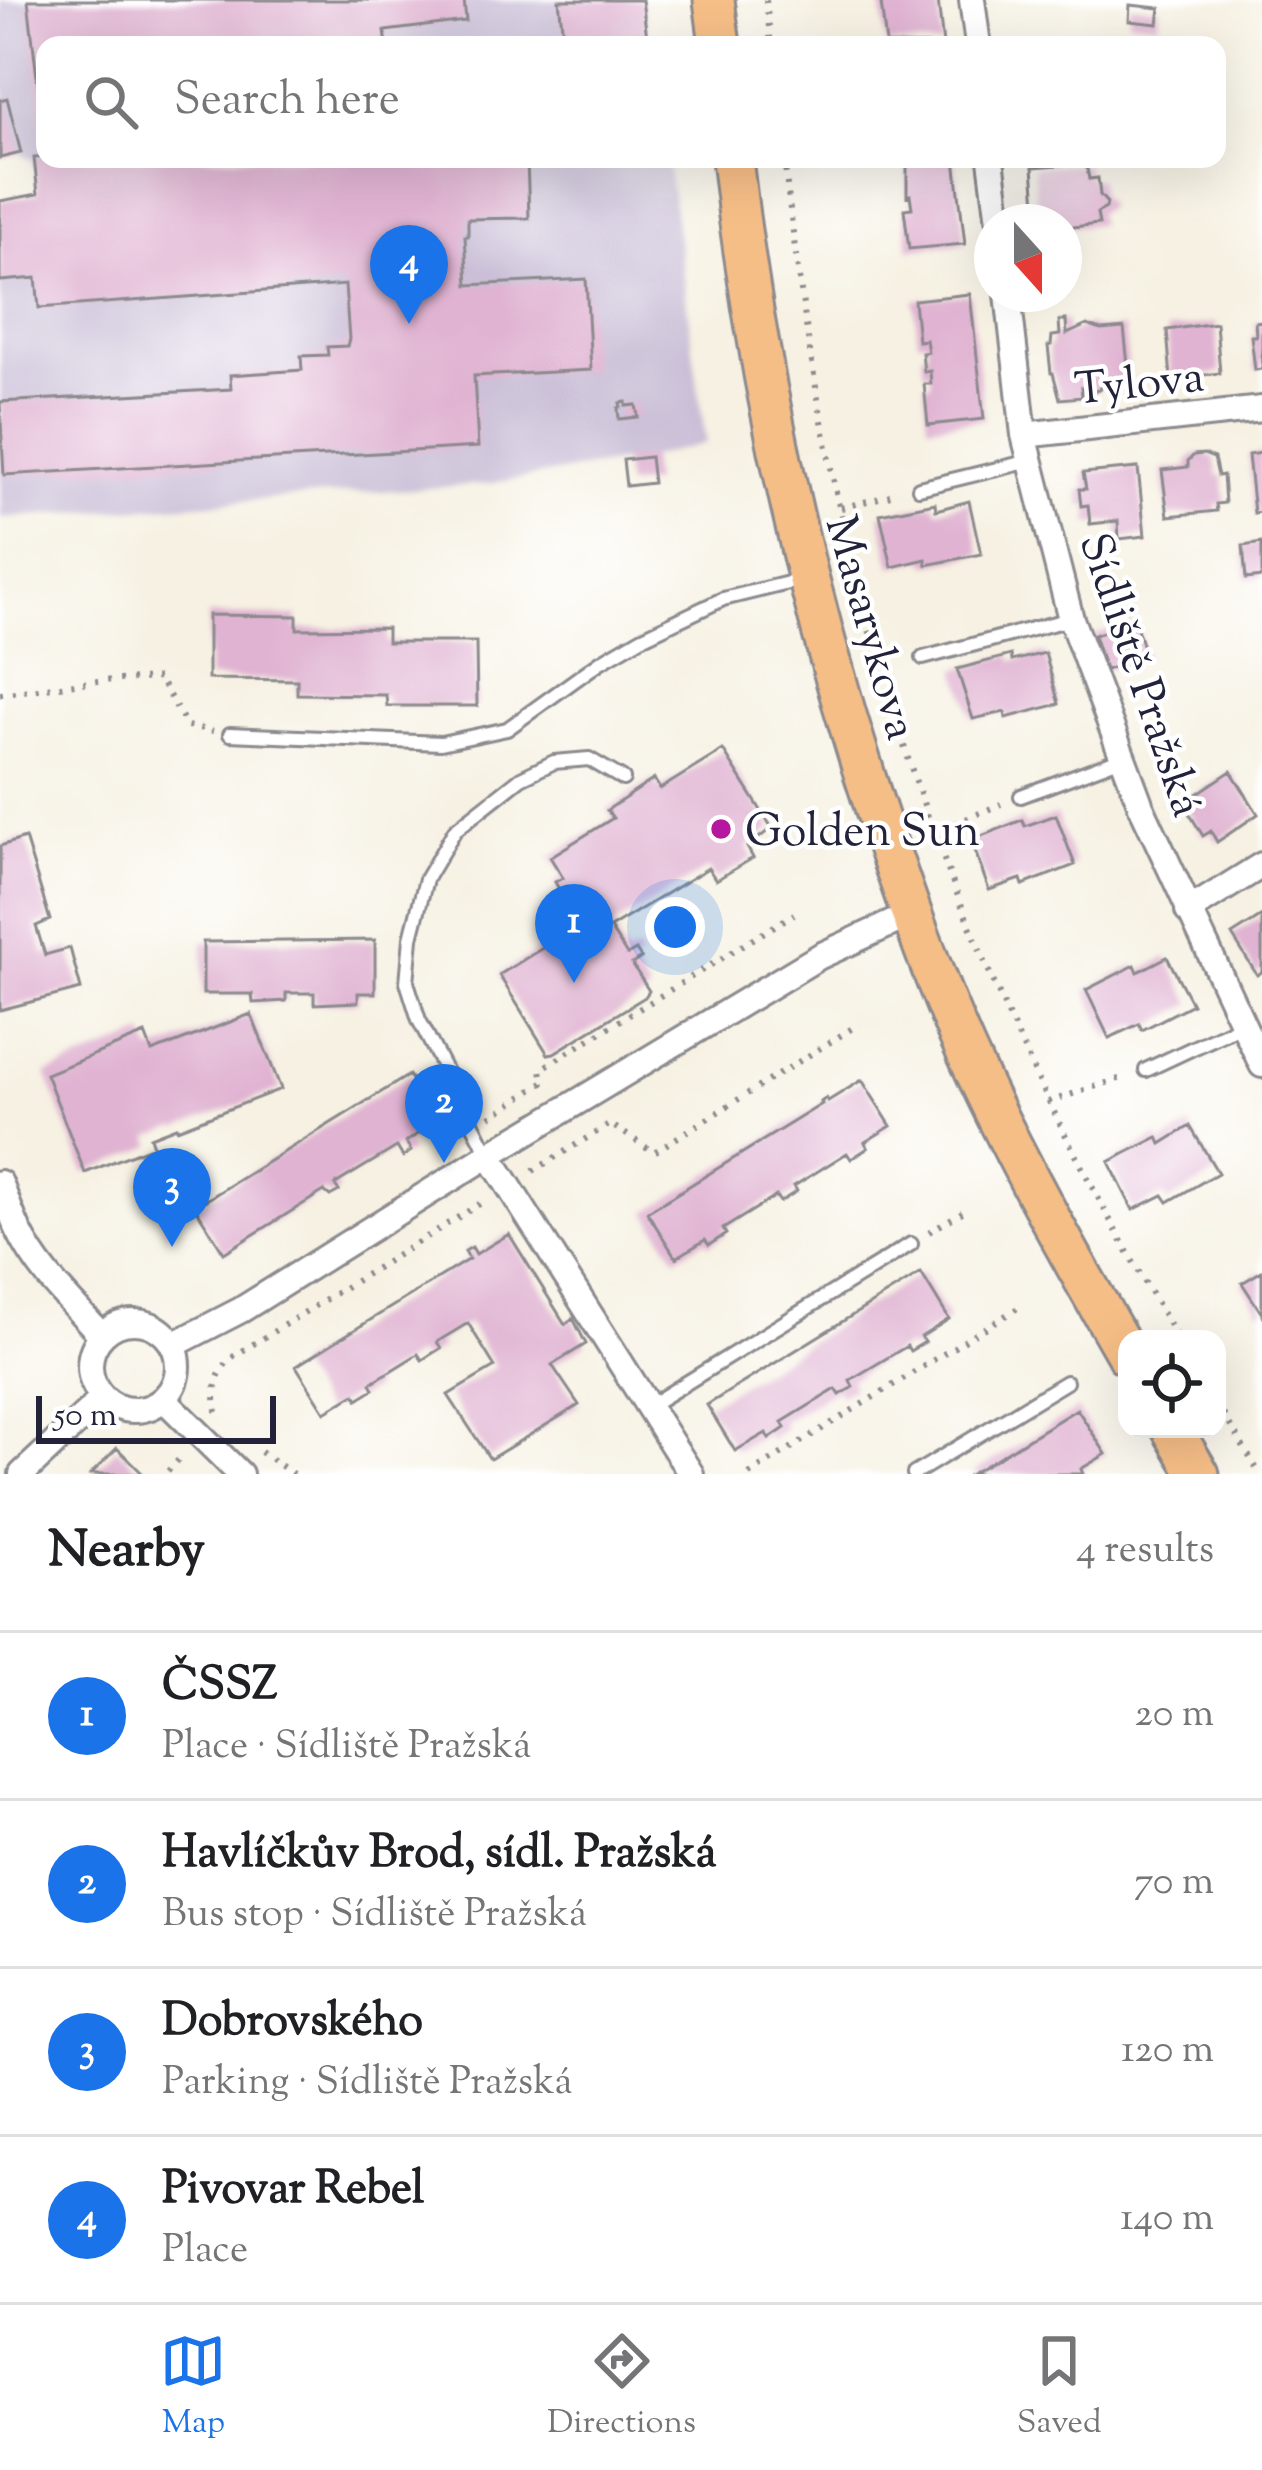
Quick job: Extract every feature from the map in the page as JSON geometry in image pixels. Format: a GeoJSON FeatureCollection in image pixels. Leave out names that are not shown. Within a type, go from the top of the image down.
{"type":"FeatureCollection","features":[{"type":"Feature","properties":{"kind":"main road"},"geometry":{"type":"LineString","coordinates":[[714,0],[718,36]]}},
{"type":"Feature","properties":{"kind":"main road","name":"Masarykova"},"geometry":{"type":"LineString","coordinates":[[733,168],[782,472],[854,741],[912,914],[967,1053],[1118,1339]]}},
{"type":"Feature","properties":{"kind":"main road"},"geometry":{"type":"LineString","coordinates":[[1177,1438],[1199,1474]]}},
{"type":"Feature","properties":{"kind":"street"},"geometry":{"type":"LineString","coordinates":[[973,0],[977,36]]}},
{"type":"Feature","properties":{"kind":"street"},"geometry":{"type":"LineString","coordinates":[[993,168],[997,204]]}},
{"type":"Feature","properties":{"kind":"street","name":"Sídliště Pražská"},"geometry":{"type":"LineString","coordinates":[[1010,312],[1024,435],[1071,619],[1122,758],[1262,1065]]}},
{"type":"Feature","properties":{"kind":"street","name":"Tylova"},"geometry":{"type":"LineString","coordinates":[[1024,435],[1262,409]]}},
{"type":"Feature","properties":{"kind":"street"},"geometry":{"type":"LineString","coordinates":[[1188,911],[1262,866]]}},
{"type":"Feature","properties":{"kind":"street"},"geometry":{"type":"LineString","coordinates":[[173,1345],[242,1310],[820,956],[912,914]]}},
{"type":"Feature","properties":{"kind":"street"},"geometry":{"type":"LineString","coordinates":[[489,1155],[691,1474]]}},
{"type":"Feature","properties":{"kind":"street"},"geometry":{"type":"LineString","coordinates":[[0,1183],[33,1256],[102,1336]]}},
{"type":"Feature","properties":{"kind":"street"},"geometry":{"type":"LineString","coordinates":[[140,1322],[159,1330],[173,1345],[178,1373],[164,1399],[148,1408],[119,1408],[103,1398],[94,1384],[93,1351],[102,1336],[119,1324],[140,1322]]}},
{"type":"Feature","properties":{"kind":"street"},"geometry":{"type":"LineString","coordinates":[[22,1474],[103,1398]]}},
{"type":"Feature","properties":{"kind":"street"},"geometry":{"type":"LineString","coordinates":[[164,1399],[240,1474]]}},
{"type":"Feature","properties":{"kind":"lane"},"geometry":{"type":"LineString","coordinates":[[919,488],[1030,461]]}},
{"type":"Feature","properties":{"kind":"lane"},"geometry":{"type":"LineString","coordinates":[[230,734],[441,743],[507,729],[641,638],[723,599],[808,578]]}},
{"type":"Feature","properties":{"kind":"lane"},"geometry":{"type":"LineString","coordinates":[[923,658],[1071,619]]}},
{"type":"Feature","properties":{"kind":"lane"},"geometry":{"type":"LineString","coordinates":[[1021,796],[1122,758]]}},
{"type":"Feature","properties":{"kind":"lane"},"geometry":{"type":"LineString","coordinates":[[489,1155],[419,1020],[406,982],[426,879],[455,830],[521,778],[554,762],[590,759],[623,779]]}},
{"type":"Feature","properties":{"kind":"lane"},"geometry":{"type":"LineString","coordinates":[[1146,1070],[1243,1024]]}},
{"type":"Feature","properties":{"kind":"lane"},"geometry":{"type":"LineString","coordinates":[[648,1407],[911,1244]]}},
{"type":"Feature","properties":{"kind":"lane"},"geometry":{"type":"LineString","coordinates":[[914,1474],[1066,1382]]}},
{"type":"Feature","properties":{"kind":"path"},"geometry":{"type":"LineString","coordinates":[[766,0],[770,36]]}},
{"type":"Feature","properties":{"kind":"path"},"geometry":{"type":"LineString","coordinates":[[785,168],[814,376],[840,508],[874,649],[933,833],[1048,1102],[1173,1330]]}},
{"type":"Feature","properties":{"kind":"path"},"geometry":{"type":"LineString","coordinates":[[840,508],[919,488]]}},
{"type":"Feature","properties":{"kind":"path"},"geometry":{"type":"LineString","coordinates":[[0,694],[98,680],[159,678],[187,726],[230,734]]}},
{"type":"Feature","properties":{"kind":"path"},"geometry":{"type":"LineString","coordinates":[[933,833],[1021,796]]}},
{"type":"Feature","properties":{"kind":"path"},"geometry":{"type":"LineString","coordinates":[[473,1129],[543,1083],[541,1070],[794,914]]}},
{"type":"Feature","properties":{"kind":"path"},"geometry":{"type":"LineString","coordinates":[[219,1419],[216,1383],[234,1356],[508,1186],[610,1124],[654,1152],[859,1024]]}},
{"type":"Feature","properties":{"kind":"path"},"geometry":{"type":"LineString","coordinates":[[1048,1102],[1146,1070]]}},
{"type":"Feature","properties":{"kind":"path"},"geometry":{"type":"LineString","coordinates":[[911,1244],[964,1211]]}},
{"type":"Feature","properties":{"kind":"path"},"geometry":{"type":"LineString","coordinates":[[749,1474],[1021,1306]]}},
{"type":"Feature","properties":{"kind":"path"},"geometry":{"type":"LineString","coordinates":[[1226,1419],[1260,1474]]}},
{"type":"Feature","properties":{"kind":"shaded area"},"geometry":{"type":"Polygon","coordinates":[[[0,0],[642,0],[646,36],[36,36],[36,168],[668,168],[706,443],[487,484],[0,518],[0,201],[38,194],[33,160],[20,153],[0,72],[0,0]]]}},
{"type":"Feature","properties":{"kind":"building"},"geometry":{"type":"Polygon","coordinates":[[[28,0],[464,0],[466,21],[385,31],[386,36],[36,36],[36,69],[28,0]]]}},
{"type":"Feature","properties":{"kind":"building"},"geometry":{"type":"Polygon","coordinates":[[[559,0],[642,0],[647,36],[563,36],[559,0]]]}},
{"type":"Feature","properties":{"kind":"building"},"geometry":{"type":"Polygon","coordinates":[[[938,0],[942,36],[885,36],[881,3],[938,0]]]}},
{"type":"Feature","properties":{"kind":"building"},"geometry":{"type":"Polygon","coordinates":[[[1130,5],[1160,8],[1158,24],[1129,21],[1130,5]]]}},
{"type":"Feature","properties":{"kind":"building"},"geometry":{"type":"Polygon","coordinates":[[[7,98],[21,153],[0,158],[0,100],[7,98]]]}},
{"type":"Feature","properties":{"kind":"building"},"geometry":{"type":"Polygon","coordinates":[[[34,158],[36,168],[527,168],[529,218],[468,219],[468,285],[586,279],[591,370],[474,376],[478,447],[4,475],[0,402],[231,389],[230,375],[302,370],[301,356],[328,355],[327,347],[347,346],[349,339],[345,285],[39,308],[36,278],[0,281],[0,201],[38,194],[34,158]]]}},
{"type":"Feature","properties":{"kind":"building"},"geometry":{"type":"Polygon","coordinates":[[[907,168],[956,168],[965,244],[909,249],[904,209],[912,208],[907,168]]]}},
{"type":"Feature","properties":{"kind":"building"},"geometry":{"type":"Polygon","coordinates":[[[1033,168],[1087,168],[1089,179],[1098,178],[1100,195],[1107,203],[1097,213],[1099,224],[1082,226],[1082,204],[1036,204],[1033,168]]]}},
{"type":"Feature","properties":{"kind":"building"},"geometry":{"type":"Polygon","coordinates":[[[970,294],[984,419],[928,425],[924,384],[931,384],[930,371],[924,372],[922,353],[928,352],[926,340],[918,341],[914,300],[970,294]]]}},
{"type":"Feature","properties":{"kind":"building"},"geometry":{"type":"Polygon","coordinates":[[[1066,320],[1067,334],[1087,325],[1101,330],[1124,328],[1130,383],[1104,385],[1093,393],[1081,388],[1082,397],[1060,399],[1048,346],[1052,336],[1060,335],[1059,321],[1066,320]]]}},
{"type":"Feature","properties":{"kind":"building"},"geometry":{"type":"Polygon","coordinates":[[[1262,321],[1262,369],[1255,370],[1251,336],[1256,336],[1255,322],[1262,321]]]}},
{"type":"Feature","properties":{"kind":"building"},"geometry":{"type":"Polygon","coordinates":[[[1216,323],[1220,373],[1171,379],[1167,330],[1216,323]]]}},
{"type":"Feature","properties":{"kind":"building"},"geometry":{"type":"Polygon","coordinates":[[[620,403],[626,406],[636,405],[638,417],[619,419],[620,403]]]}},
{"type":"Feature","properties":{"kind":"building"},"geometry":{"type":"Polygon","coordinates":[[[1262,453],[1262,512],[1254,513],[1248,455],[1262,453]]]}},
{"type":"Feature","properties":{"kind":"building"},"geometry":{"type":"Polygon","coordinates":[[[1194,455],[1214,458],[1218,476],[1223,475],[1225,503],[1216,504],[1217,511],[1168,516],[1162,470],[1188,467],[1194,455]]]}},
{"type":"Feature","properties":{"kind":"building"},"geometry":{"type":"Polygon","coordinates":[[[650,457],[653,483],[626,486],[623,460],[650,457]]]}},
{"type":"Feature","properties":{"kind":"building"},"geometry":{"type":"Polygon","coordinates":[[[1138,468],[1145,536],[1119,539],[1118,521],[1090,524],[1088,505],[1081,506],[1079,489],[1086,489],[1083,473],[1138,468]]]}},
{"type":"Feature","properties":{"kind":"building"},"geometry":{"type":"Polygon","coordinates":[[[969,501],[981,554],[892,567],[880,514],[935,503],[936,510],[969,501]]]}},
{"type":"Feature","properties":{"kind":"building"},"geometry":{"type":"Polygon","coordinates":[[[1262,543],[1262,577],[1246,579],[1243,546],[1262,543]]]}},
{"type":"Feature","properties":{"kind":"building"},"geometry":{"type":"Polygon","coordinates":[[[208,615],[297,616],[297,629],[387,628],[387,642],[476,642],[477,706],[387,706],[386,695],[297,694],[297,680],[208,679],[208,615]]]}},
{"type":"Feature","properties":{"kind":"building"},"geometry":{"type":"Polygon","coordinates":[[[1135,622],[1146,657],[1105,670],[1094,635],[1135,622]]]}},
{"type":"Feature","properties":{"kind":"building"},"geometry":{"type":"Polygon","coordinates":[[[1045,653],[1059,704],[1006,718],[1005,712],[973,719],[957,669],[1011,655],[1012,661],[1045,653]]]}},
{"type":"Feature","properties":{"kind":"building"},"geometry":{"type":"Polygon","coordinates":[[[723,750],[772,828],[747,847],[753,858],[716,880],[708,868],[610,928],[627,955],[636,950],[641,958],[632,964],[649,991],[548,1054],[499,975],[589,919],[583,910],[573,915],[555,882],[563,878],[550,857],[613,818],[607,810],[654,779],[660,789],[723,750]]]}},
{"type":"Feature","properties":{"kind":"building"},"geometry":{"type":"Polygon","coordinates":[[[1231,771],[1258,814],[1217,842],[1211,831],[1203,836],[1183,803],[1231,771]]]}},
{"type":"Feature","properties":{"kind":"building"},"geometry":{"type":"Polygon","coordinates":[[[1056,815],[1075,865],[1023,885],[1021,879],[989,890],[971,840],[1022,820],[1025,826],[1056,815]]]}},
{"type":"Feature","properties":{"kind":"building"},"geometry":{"type":"Polygon","coordinates":[[[25,838],[50,920],[36,926],[45,955],[70,948],[81,989],[0,1010],[0,846],[25,838]]]}},
{"type":"Feature","properties":{"kind":"building"},"geometry":{"type":"Polygon","coordinates":[[[1262,916],[1262,972],[1257,975],[1232,935],[1262,916]]]}},
{"type":"Feature","properties":{"kind":"building"},"geometry":{"type":"Polygon","coordinates":[[[375,940],[375,993],[358,993],[358,1002],[314,1004],[314,993],[286,993],[286,1001],[253,1003],[252,994],[203,994],[203,942],[375,940]]]}},
{"type":"Feature","properties":{"kind":"building"},"geometry":{"type":"Polygon","coordinates":[[[1167,957],[1192,1004],[1142,1030],[1139,1024],[1109,1038],[1086,990],[1135,965],[1138,972],[1167,957]]]}},
{"type":"Feature","properties":{"kind":"building"},"geometry":{"type":"Polygon","coordinates":[[[251,1014],[281,1089],[150,1137],[153,1146],[85,1173],[46,1074],[145,1034],[152,1052],[251,1014]]]}},
{"type":"Feature","properties":{"kind":"building"},"geometry":{"type":"Polygon","coordinates":[[[409,1075],[437,1121],[406,1142],[411,1151],[403,1157],[395,1148],[337,1183],[339,1191],[330,1196],[324,1191],[224,1253],[195,1207],[409,1075]]]}},
{"type":"Feature","properties":{"kind":"building"},"geometry":{"type":"Polygon","coordinates":[[[862,1080],[891,1126],[865,1142],[868,1148],[851,1159],[847,1153],[794,1186],[797,1191],[780,1202],[776,1196],[723,1229],[726,1234],[709,1245],[705,1240],[676,1258],[647,1212],[862,1080]]]}},
{"type":"Feature","properties":{"kind":"building"},"geometry":{"type":"Polygon","coordinates":[[[1190,1126],[1218,1173],[1168,1202],[1163,1195],[1133,1210],[1109,1162],[1158,1137],[1161,1144],[1190,1126]]]}},
{"type":"Feature","properties":{"kind":"building"},"geometry":{"type":"Polygon","coordinates":[[[509,1234],[565,1324],[573,1318],[586,1344],[552,1365],[579,1405],[490,1459],[448,1395],[495,1367],[468,1323],[437,1342],[441,1348],[422,1360],[418,1354],[371,1383],[374,1389],[358,1399],[355,1394],[325,1412],[296,1366],[469,1259],[465,1251],[472,1247],[476,1254],[509,1234]]]}},
{"type":"Feature","properties":{"kind":"building"},"geometry":{"type":"Polygon","coordinates":[[[1262,1271],[1262,1314],[1242,1283],[1262,1271]]]}},
{"type":"Feature","properties":{"kind":"building"},"geometry":{"type":"Polygon","coordinates":[[[921,1273],[949,1319],[921,1337],[925,1342],[910,1351],[907,1346],[850,1380],[853,1387],[840,1395],[836,1389],[782,1422],[785,1428],[769,1439],[766,1433],[735,1451],[707,1405],[921,1273]]]}},
{"type":"Feature","properties":{"kind":"building"},"geometry":{"type":"Polygon","coordinates":[[[1077,1409],[1106,1454],[1081,1469],[1083,1474],[971,1474],[1077,1409]]]}},
{"type":"Feature","properties":{"kind":"building"},"geometry":{"type":"Polygon","coordinates":[[[117,1448],[143,1474],[91,1474],[117,1448]]]}},
{"type":"Feature","properties":{"kind":"place","name":"Pivovar Rebel"},"geometry":{"type":"Point","coordinates":[409,324]}},
{"type":"Feature","properties":{"kind":"place","name":"Golden Sun"},"geometry":{"type":"Point","coordinates":[721,829]}},
{"type":"Feature","properties":{"kind":"place","name":"ČSSZ"},"geometry":{"type":"Point","coordinates":[574,983]}},
{"type":"Feature","properties":{"kind":"place","name":"Havlíčkův Brod, sídl. Pražská"},"geometry":{"type":"Point","coordinates":[444,1163]}},
{"type":"Feature","properties":{"kind":"place","name":"Dobrovského"},"geometry":{"type":"Point","coordinates":[172,1247]}}]}
